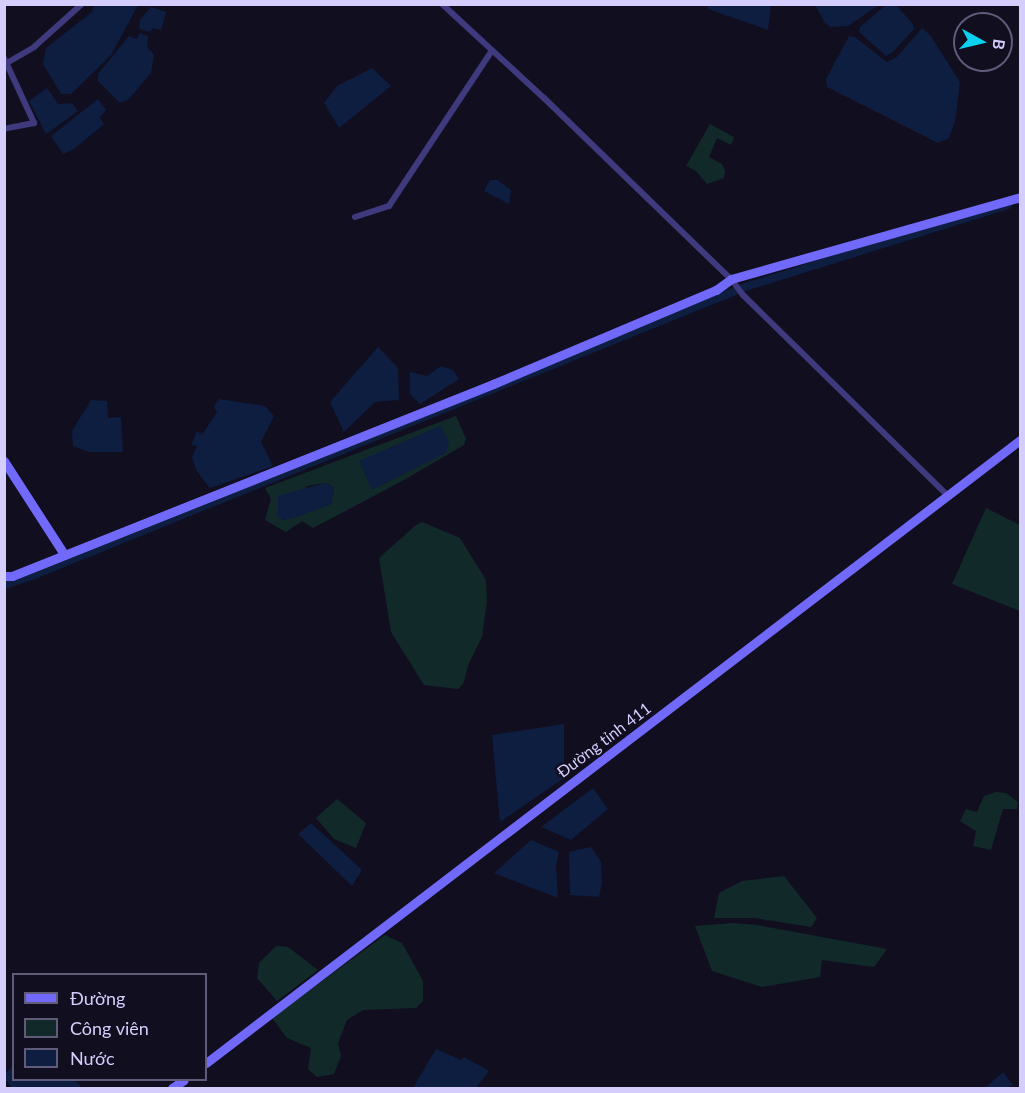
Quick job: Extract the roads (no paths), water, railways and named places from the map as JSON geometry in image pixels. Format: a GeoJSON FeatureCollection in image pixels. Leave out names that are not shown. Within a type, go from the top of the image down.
{"type":"FeatureCollection","features":[{"type":"Feature","properties":{"kind":"main road"},"geometry":{"type":"LineString","coordinates":[[4,576],[493,384],[716,290],[731,279],[1020,197]]}},
{"type":"Feature","properties":{"kind":"main road","name":"Đường tỉnh 411"},"geometry":{"type":"LineString","coordinates":[[207,1062],[1020,440]]}},
{"type":"Feature","properties":{"kind":"main road"},"geometry":{"type":"LineString","coordinates":[[4,461],[64,554]]}},
{"type":"Feature","properties":{"kind":"street"},"geometry":{"type":"LineString","coordinates":[[4,129],[34,123],[5,61],[34,47],[82,4]]}},
{"type":"Feature","properties":{"kind":"street"},"geometry":{"type":"LineString","coordinates":[[442,4],[491,52],[544,98],[731,279],[743,295],[948,496]]}},
{"type":"Feature","properties":{"kind":"street"},"geometry":{"type":"LineString","coordinates":[[355,217],[389,206],[491,52]]}},
{"type":"Feature","properties":{"kind":"water"},"geometry":{"type":"Polygon","coordinates":[[[94,5],[138,5],[111,55],[71,94],[61,94],[43,64],[46,48],[92,12],[94,5]]]}},
{"type":"Feature","properties":{"kind":"water"},"geometry":{"type":"Polygon","coordinates":[[[708,5],[771,5],[768,30],[708,9],[708,5]]]}},
{"type":"Feature","properties":{"kind":"water"},"geometry":{"type":"Polygon","coordinates":[[[815,5],[879,5],[848,26],[831,27],[825,23],[815,5]]]}},
{"type":"Feature","properties":{"kind":"water"},"geometry":{"type":"Polygon","coordinates":[[[886,5],[896,5],[913,24],[914,29],[893,52],[886,56],[859,32],[860,27],[886,5]]]}},
{"type":"Feature","properties":{"kind":"water"},"geometry":{"type":"Polygon","coordinates":[[[151,7],[166,12],[161,30],[153,28],[150,32],[139,29],[140,20],[151,7]]]}},
{"type":"Feature","properties":{"kind":"water"},"geometry":{"type":"Polygon","coordinates":[[[922,28],[930,35],[960,82],[955,121],[949,138],[938,143],[827,87],[826,79],[849,36],[855,37],[887,62],[897,57],[922,28]]]}},
{"type":"Feature","properties":{"kind":"water"},"geometry":{"type":"Polygon","coordinates":[[[140,33],[148,36],[147,47],[154,55],[151,73],[129,99],[120,103],[98,81],[98,74],[129,36],[136,39],[140,33]]]}},
{"type":"Feature","properties":{"kind":"water"},"geometry":{"type":"Polygon","coordinates":[[[372,68],[391,86],[339,128],[324,103],[337,86],[372,68]]]}},
{"type":"Feature","properties":{"kind":"water"},"geometry":{"type":"Polygon","coordinates":[[[47,88],[58,104],[72,103],[78,111],[46,134],[29,101],[47,88]]]}},
{"type":"Feature","properties":{"kind":"water"},"geometry":{"type":"Polygon","coordinates":[[[98,99],[106,110],[100,117],[104,124],[74,149],[63,154],[51,136],[98,99]]]}},
{"type":"Feature","properties":{"kind":"water"},"geometry":{"type":"Polygon","coordinates":[[[490,180],[497,180],[511,190],[509,204],[484,191],[490,180]]]}},
{"type":"Feature","properties":{"kind":"water"},"geometry":{"type":"Polygon","coordinates":[[[378,347],[398,368],[399,400],[375,402],[344,432],[330,402],[378,347]]]}},
{"type":"Feature","properties":{"kind":"water"},"geometry":{"type":"Polygon","coordinates":[[[441,366],[453,370],[459,379],[420,404],[410,394],[410,372],[427,376],[441,366]]]}},
{"type":"Feature","properties":{"kind":"water"},"geometry":{"type":"Polygon","coordinates":[[[219,399],[265,406],[274,416],[261,442],[273,466],[210,488],[196,470],[192,457],[197,446],[191,445],[197,431],[202,435],[217,412],[214,406],[219,399]]]}},
{"type":"Feature","properties":{"kind":"water"},"geometry":{"type":"Polygon","coordinates":[[[91,400],[107,401],[108,418],[121,417],[123,452],[89,452],[73,446],[72,431],[91,400]]]}},
{"type":"Feature","properties":{"kind":"water"},"geometry":{"type":"Polygon","coordinates":[[[440,426],[449,441],[446,453],[372,490],[359,461],[440,426]]]}},
{"type":"Feature","properties":{"kind":"water"},"geometry":{"type":"Polygon","coordinates":[[[325,483],[334,487],[331,504],[300,516],[283,520],[278,517],[278,496],[325,483]]]}},
{"type":"Feature","properties":{"kind":"water"},"geometry":{"type":"Polygon","coordinates":[[[564,724],[564,778],[500,822],[492,735],[564,724]]]}},
{"type":"Feature","properties":{"kind":"water"},"geometry":{"type":"Polygon","coordinates":[[[593,788],[608,809],[571,840],[541,827],[593,788]]]}},
{"type":"Feature","properties":{"kind":"water"},"geometry":{"type":"Polygon","coordinates":[[[311,823],[362,870],[352,886],[298,834],[311,823]]]}},
{"type":"Feature","properties":{"kind":"water"},"geometry":{"type":"Polygon","coordinates":[[[531,840],[559,852],[556,866],[558,898],[494,873],[531,840]]]}},
{"type":"Feature","properties":{"kind":"water"},"geometry":{"type":"Polygon","coordinates":[[[591,847],[601,862],[602,883],[599,897],[570,895],[569,852],[591,847]]]}},
{"type":"Feature","properties":{"kind":"water"},"geometry":{"type":"Polygon","coordinates":[[[436,1049],[461,1060],[464,1057],[489,1071],[476,1088],[413,1088],[436,1049]]]}},
{"type":"Feature","properties":{"kind":"water"},"geometry":{"type":"Polygon","coordinates":[[[12,1067],[12,1081],[76,1081],[82,1088],[12,1088],[5,1079],[5,1074],[12,1067]]]}},
{"type":"Feature","properties":{"kind":"water"},"geometry":{"type":"Polygon","coordinates":[[[1003,1072],[1013,1085],[1008,1088],[985,1088],[1003,1072]]]}},
{"type":"Feature","properties":{"kind":"waterway"},"geometry":{"type":"LineString","coordinates":[[4,585],[34,575],[745,287],[1008,205]]}}]}
